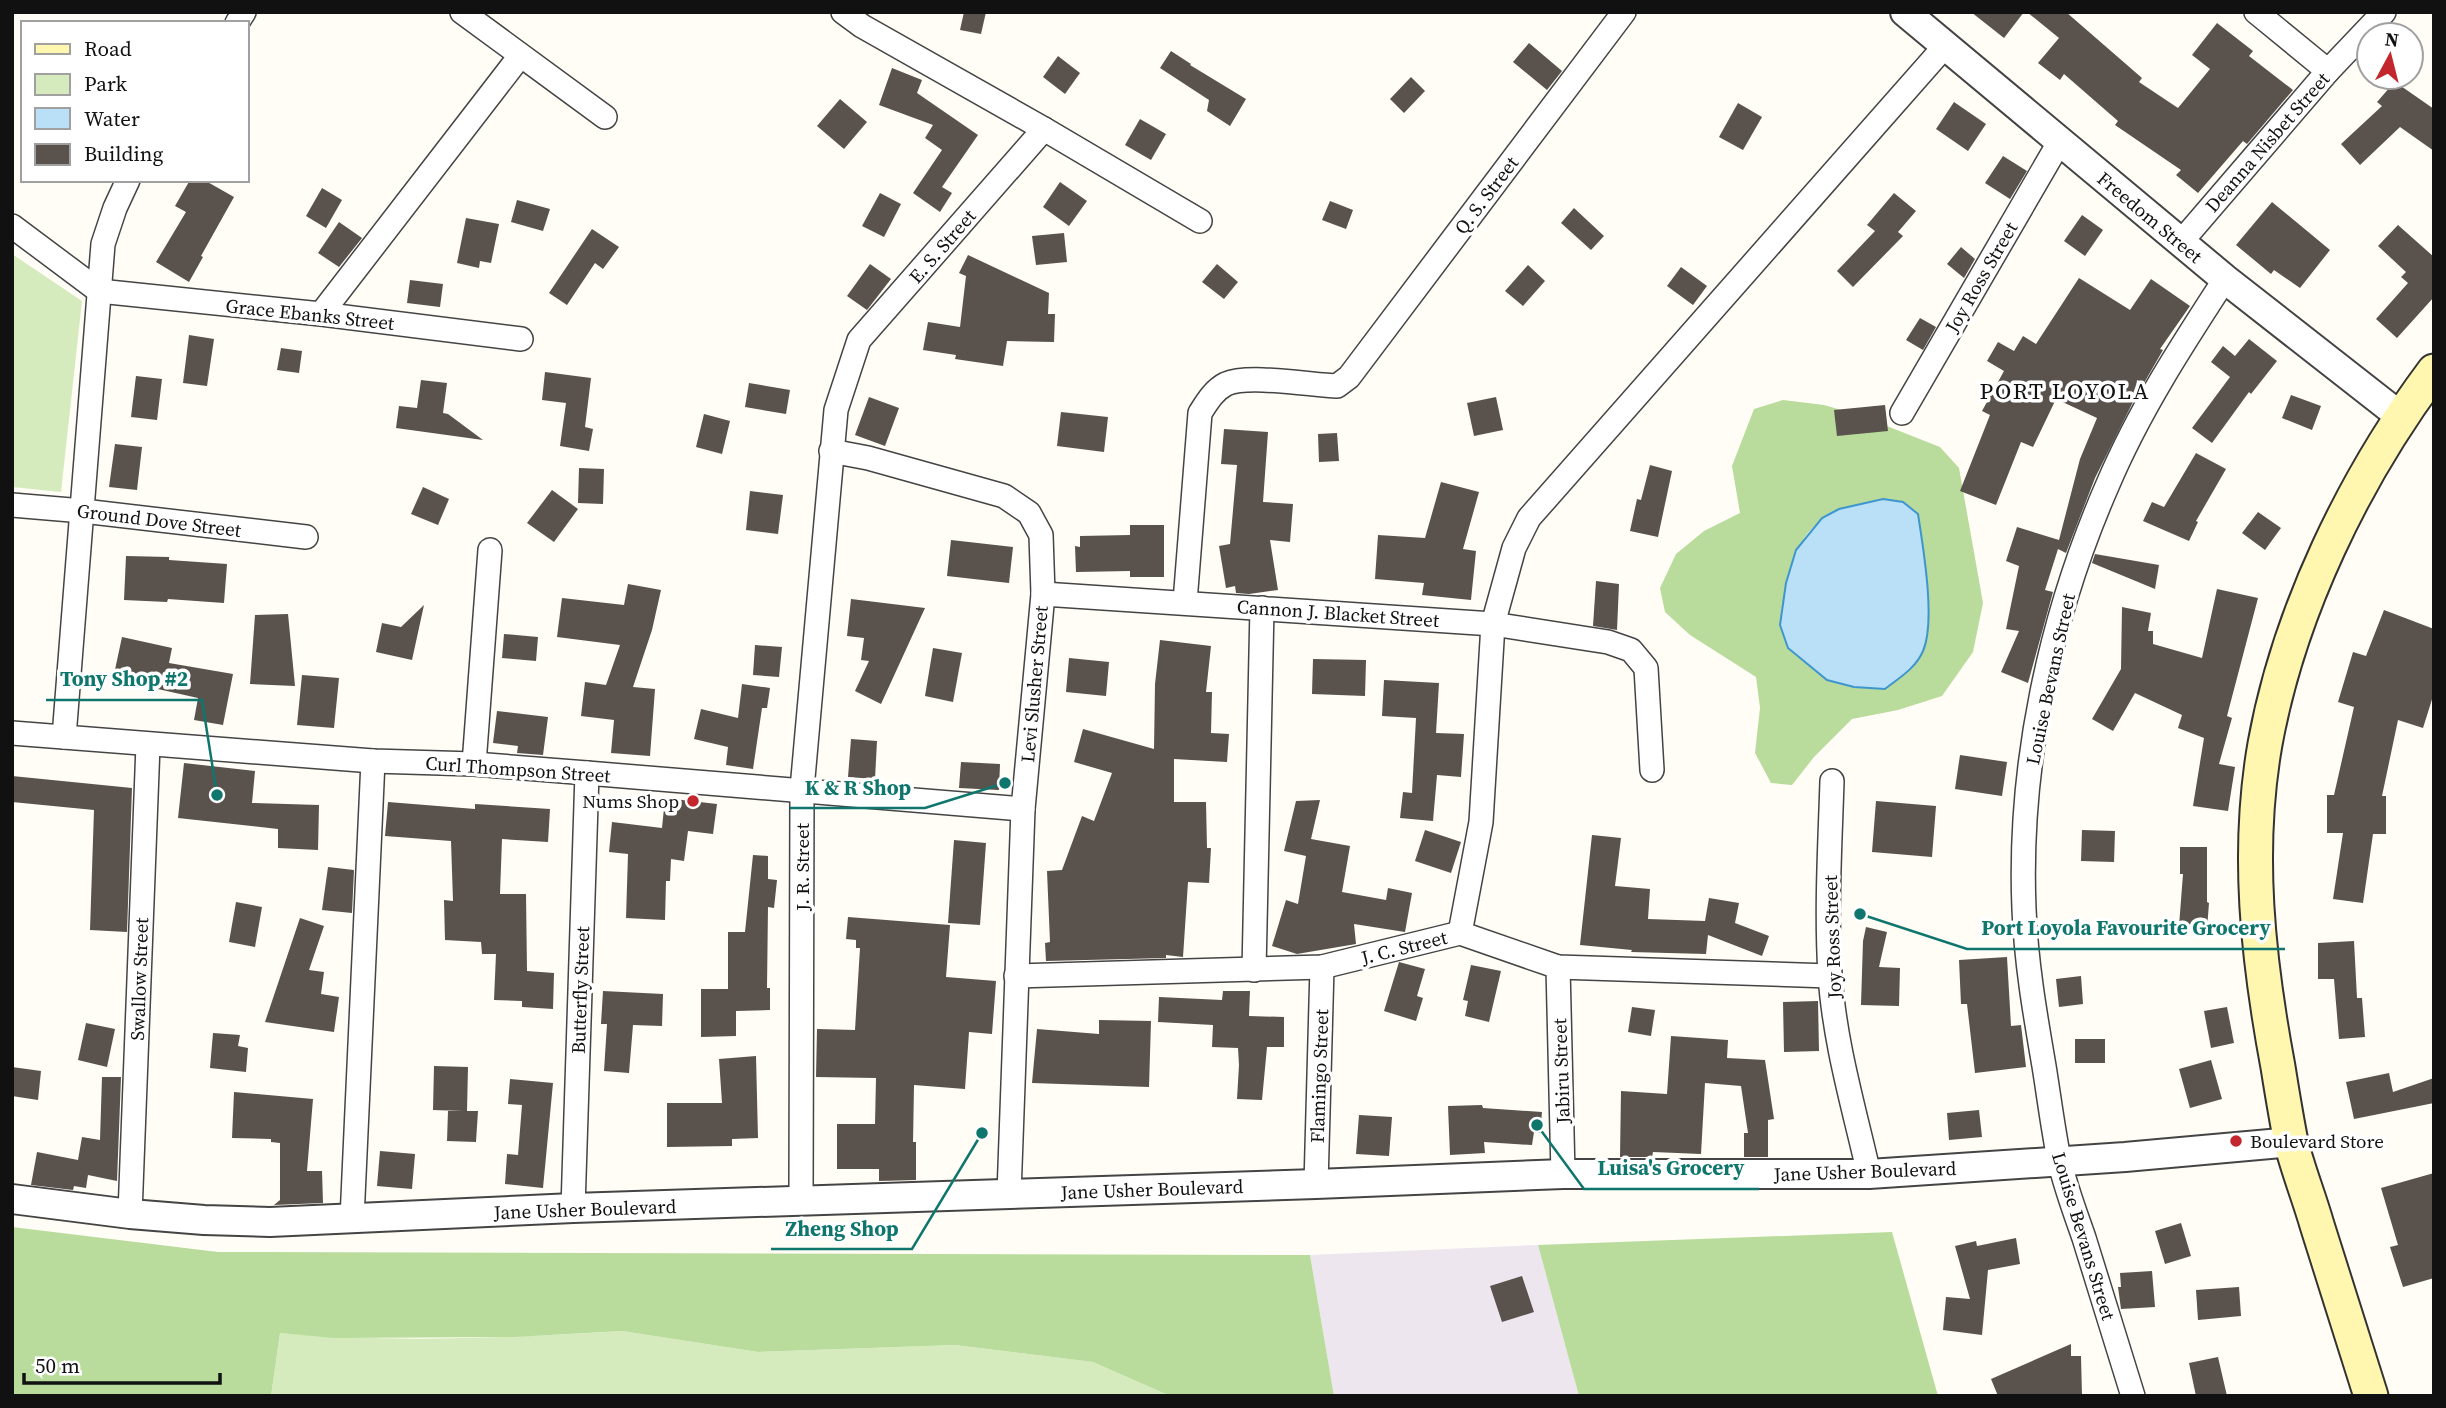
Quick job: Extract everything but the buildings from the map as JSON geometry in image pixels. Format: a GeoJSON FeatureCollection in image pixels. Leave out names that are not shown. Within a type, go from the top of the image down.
{"type":"FeatureCollection","features":[{"type":"Feature","properties":{"kind":"main road"},"geometry":{"type":"LineString","coordinates":[[2371,1396],[2292,1142],[2268,1017],[2255,914],[2256,834],[2265,744],[2283,665],[2311,590],[2350,503],[2400,416],[2434,371]]}},
{"type":"Feature","properties":{"kind":"street"},"geometry":{"type":"LineString","coordinates":[[462,12],[604,117]]}},
{"type":"Feature","properties":{"kind":"street"},"geometry":{"type":"LineString","coordinates":[[844,12],[863,26],[1200,221]]}},
{"type":"Feature","properties":{"kind":"street","name":"Q. S. Street"},"geometry":{"type":"LineString","coordinates":[[1185,602],[1200,412],[1211,395],[1227,383],[1254,380],[1337,386],[1349,377],[1624,12]]}},
{"type":"Feature","properties":{"kind":"street","name":"Freedom Street"},"geometry":{"type":"LineString","coordinates":[[1905,12],[2225,279],[2400,416]]}},
{"type":"Feature","properties":{"kind":"street"},"geometry":{"type":"LineString","coordinates":[[2256,12],[2328,71]]}},
{"type":"Feature","properties":{"kind":"street","name":"Deanna Nisbet Street"},"geometry":{"type":"LineString","coordinates":[[2181,242],[2328,71],[2384,12]]}},
{"type":"Feature","properties":{"kind":"street"},"geometry":{"type":"LineString","coordinates":[[1460,933],[1481,822],[1493,624],[1514,548],[1529,518],[1945,46]]}},
{"type":"Feature","properties":{"kind":"street"},"geometry":{"type":"LineString","coordinates":[[321,314],[520,55]]}},
{"type":"Feature","properties":{"kind":"street","name":"E. S. Street"},"geometry":{"type":"LineString","coordinates":[[848,368],[859,340],[1044,129]]}},
{"type":"Feature","properties":{"kind":"street","name":"Joy Ross Street"},"geometry":{"type":"LineString","coordinates":[[1902,413],[2060,141]]}},
{"type":"Feature","properties":{"kind":"street"},"geometry":{"type":"LineString","coordinates":[[64,737],[103,244],[127,182]]}},
{"type":"Feature","properties":{"kind":"street"},"geometry":{"type":"LineString","coordinates":[[12,226],[99,291]]}},
{"type":"Feature","properties":{"kind":"street","name":"Louise Bevans Street"},"geometry":{"type":"LineString","coordinates":[[2133,1396],[2060,1162],[2027,962],[2023,855],[2028,779],[2036,721],[2066,597],[2086,538],[2108,483],[2168,366],[2225,279]]}},
{"type":"Feature","properties":{"kind":"street","name":"Grace Ebanks Street"},"geometry":{"type":"LineString","coordinates":[[99,291],[321,314],[521,339]]}},
{"type":"Feature","properties":{"kind":"street","name":"J. R. Street"},"geometry":{"type":"LineString","coordinates":[[801,1201],[802,789],[831,451],[836,410],[848,368]]}},
{"type":"Feature","properties":{"kind":"street","name":"Levi Slusher Street"},"geometry":{"type":"LineString","coordinates":[[831,451],[868,458],[1004,496],[1029,513],[1041,535],[1042,594],[1023,809],[1009,1194]]}},
{"type":"Feature","properties":{"kind":"street","name":"Ground Dove Street"},"geometry":{"type":"LineString","coordinates":[[12,505],[306,537]]}},
{"type":"Feature","properties":{"kind":"street"},"geometry":{"type":"LineString","coordinates":[[474,764],[490,550]]}},
{"type":"Feature","properties":{"kind":"street","name":"Cannon J. Blacket Street"},"geometry":{"type":"LineString","coordinates":[[1042,594],[1493,624],[1608,642],[1631,650],[1646,668],[1652,770]]}},
{"type":"Feature","properties":{"kind":"street"},"geometry":{"type":"LineString","coordinates":[[1254,970],[1262,608]]}},
{"type":"Feature","properties":{"kind":"street","name":"Curl Thompson Street"},"geometry":{"type":"LineString","coordinates":[[12,733],[373,761],[474,764],[1023,809]]}},
{"type":"Feature","properties":{"kind":"street","name":"Swallow Street"},"geometry":{"type":"LineString","coordinates":[[130,1214],[148,745]]}},
{"type":"Feature","properties":{"kind":"street"},"geometry":{"type":"LineString","coordinates":[[352,1219],[373,761]]}},
{"type":"Feature","properties":{"kind":"street","name":"Butterfly Street"},"geometry":{"type":"LineString","coordinates":[[572,1208],[587,773]]}},
{"type":"Feature","properties":{"kind":"street","name":"Joy Ross Street"},"geometry":{"type":"LineString","coordinates":[[1832,782],[1828,898],[1830,976],[1840,1046],[1869,1174]]}},
{"type":"Feature","properties":{"kind":"street","name":"J. C. Street"},"geometry":{"type":"LineString","coordinates":[[1016,976],[1322,967],[1460,933],[1558,967],[1830,976]]}},
{"type":"Feature","properties":{"kind":"street","name":"Flamingo Street"},"geometry":{"type":"LineString","coordinates":[[1316,1184],[1322,967]]}},
{"type":"Feature","properties":{"kind":"street","name":"Jabiru Street"},"geometry":{"type":"LineString","coordinates":[[1558,967],[1563,1174]]}},
{"type":"Feature","properties":{"kind":"street","name":"Jane Usher Boulevard"},"geometry":{"type":"LineString","coordinates":[[12,1199],[130,1214],[243,1221],[352,1219],[572,1208],[1563,1174],[1869,1174],[2060,1162],[2292,1142]]}},
{"type":"Feature","properties":{"kind":"shaded area"},"geometry":{"type":"Polygon","coordinates":[[[1538,1245],[1579,1396],[1334,1396],[1310,1255],[1538,1245]]]}},
{"type":"Feature","properties":{"kind":"green space"},"geometry":{"type":"Polygon","coordinates":[[[12,254],[82,301],[61,492],[12,487],[12,254]]]}},
{"type":"Feature","properties":{"kind":"green space"},"geometry":{"type":"Polygon","coordinates":[[[1783,400],[1824,405],[1859,415],[1940,447],[1959,468],[1983,603],[1973,652],[1942,696],[1898,710],[1852,719],[1814,757],[1792,785],[1771,783],[1755,753],[1760,708],[1756,677],[1690,635],[1665,612],[1660,588],[1676,554],[1704,531],[1740,513],[1732,466],[1754,409],[1783,400]],[[1839,509],[1818,523],[1803,539],[1786,583],[1913,667],[1924,649],[1929,612],[1839,509]]]}},
{"type":"Feature","properties":{"kind":"green space"},"geometry":{"type":"Polygon","coordinates":[[[12,1227],[218,1252],[1310,1255],[1334,1396],[1170,1396],[1093,1362],[955,1345],[758,1352],[622,1331],[515,1337],[334,1338],[280,1333],[271,1396],[12,1396],[12,1227]]]}},
{"type":"Feature","properties":{"kind":"green space"},"geometry":{"type":"Polygon","coordinates":[[[1892,1232],[1938,1396],[1579,1396],[1538,1245],[1892,1232]]]}},
{"type":"Feature","properties":{"kind":"green space"},"geometry":{"type":"Polygon","coordinates":[[[622,1331],[758,1352],[955,1345],[1093,1362],[1170,1396],[271,1396],[280,1333],[365,1338],[451,1338],[622,1331]]]}},
{"type":"Feature","properties":{"kind":"water"},"geometry":{"type":"Polygon","coordinates":[[[1883,499],[1903,502],[1918,514],[1927,584],[1927,638],[1916,663],[1885,689],[1854,687],[1827,680],[1788,648],[1780,625],[1786,583],[1796,550],[1822,518],[1839,509],[1883,499]]]}},
{"type":"Feature","properties":{"kind":"place","name":"K & R Shop"},"geometry":{"type":"Point","coordinates":[1005,783]}},
{"type":"Feature","properties":{"kind":"place","name":"Tony Shop #2"},"geometry":{"type":"Point","coordinates":[217,795]}},
{"type":"Feature","properties":{"kind":"place","name":"Nums Shop"},"geometry":{"type":"Point","coordinates":[693,801]}},
{"type":"Feature","properties":{"kind":"place","name":"Port Loyola Favourite Grocery"},"geometry":{"type":"Point","coordinates":[1860,914]}},
{"type":"Feature","properties":{"kind":"place","name":"Luisa's Grocery"},"geometry":{"type":"Point","coordinates":[1537,1125]}},
{"type":"Feature","properties":{"kind":"place","name":"Zheng Shop"},"geometry":{"type":"Point","coordinates":[982,1133]}},
{"type":"Feature","properties":{"kind":"place","name":"Boulevard Store"},"geometry":{"type":"Point","coordinates":[2236,1141]}},
{"type":"Feature","properties":{"kind":"district","name":"PORT LOYOLA"},"geometry":{"type":"Point","coordinates":[2065,391]}}]}
